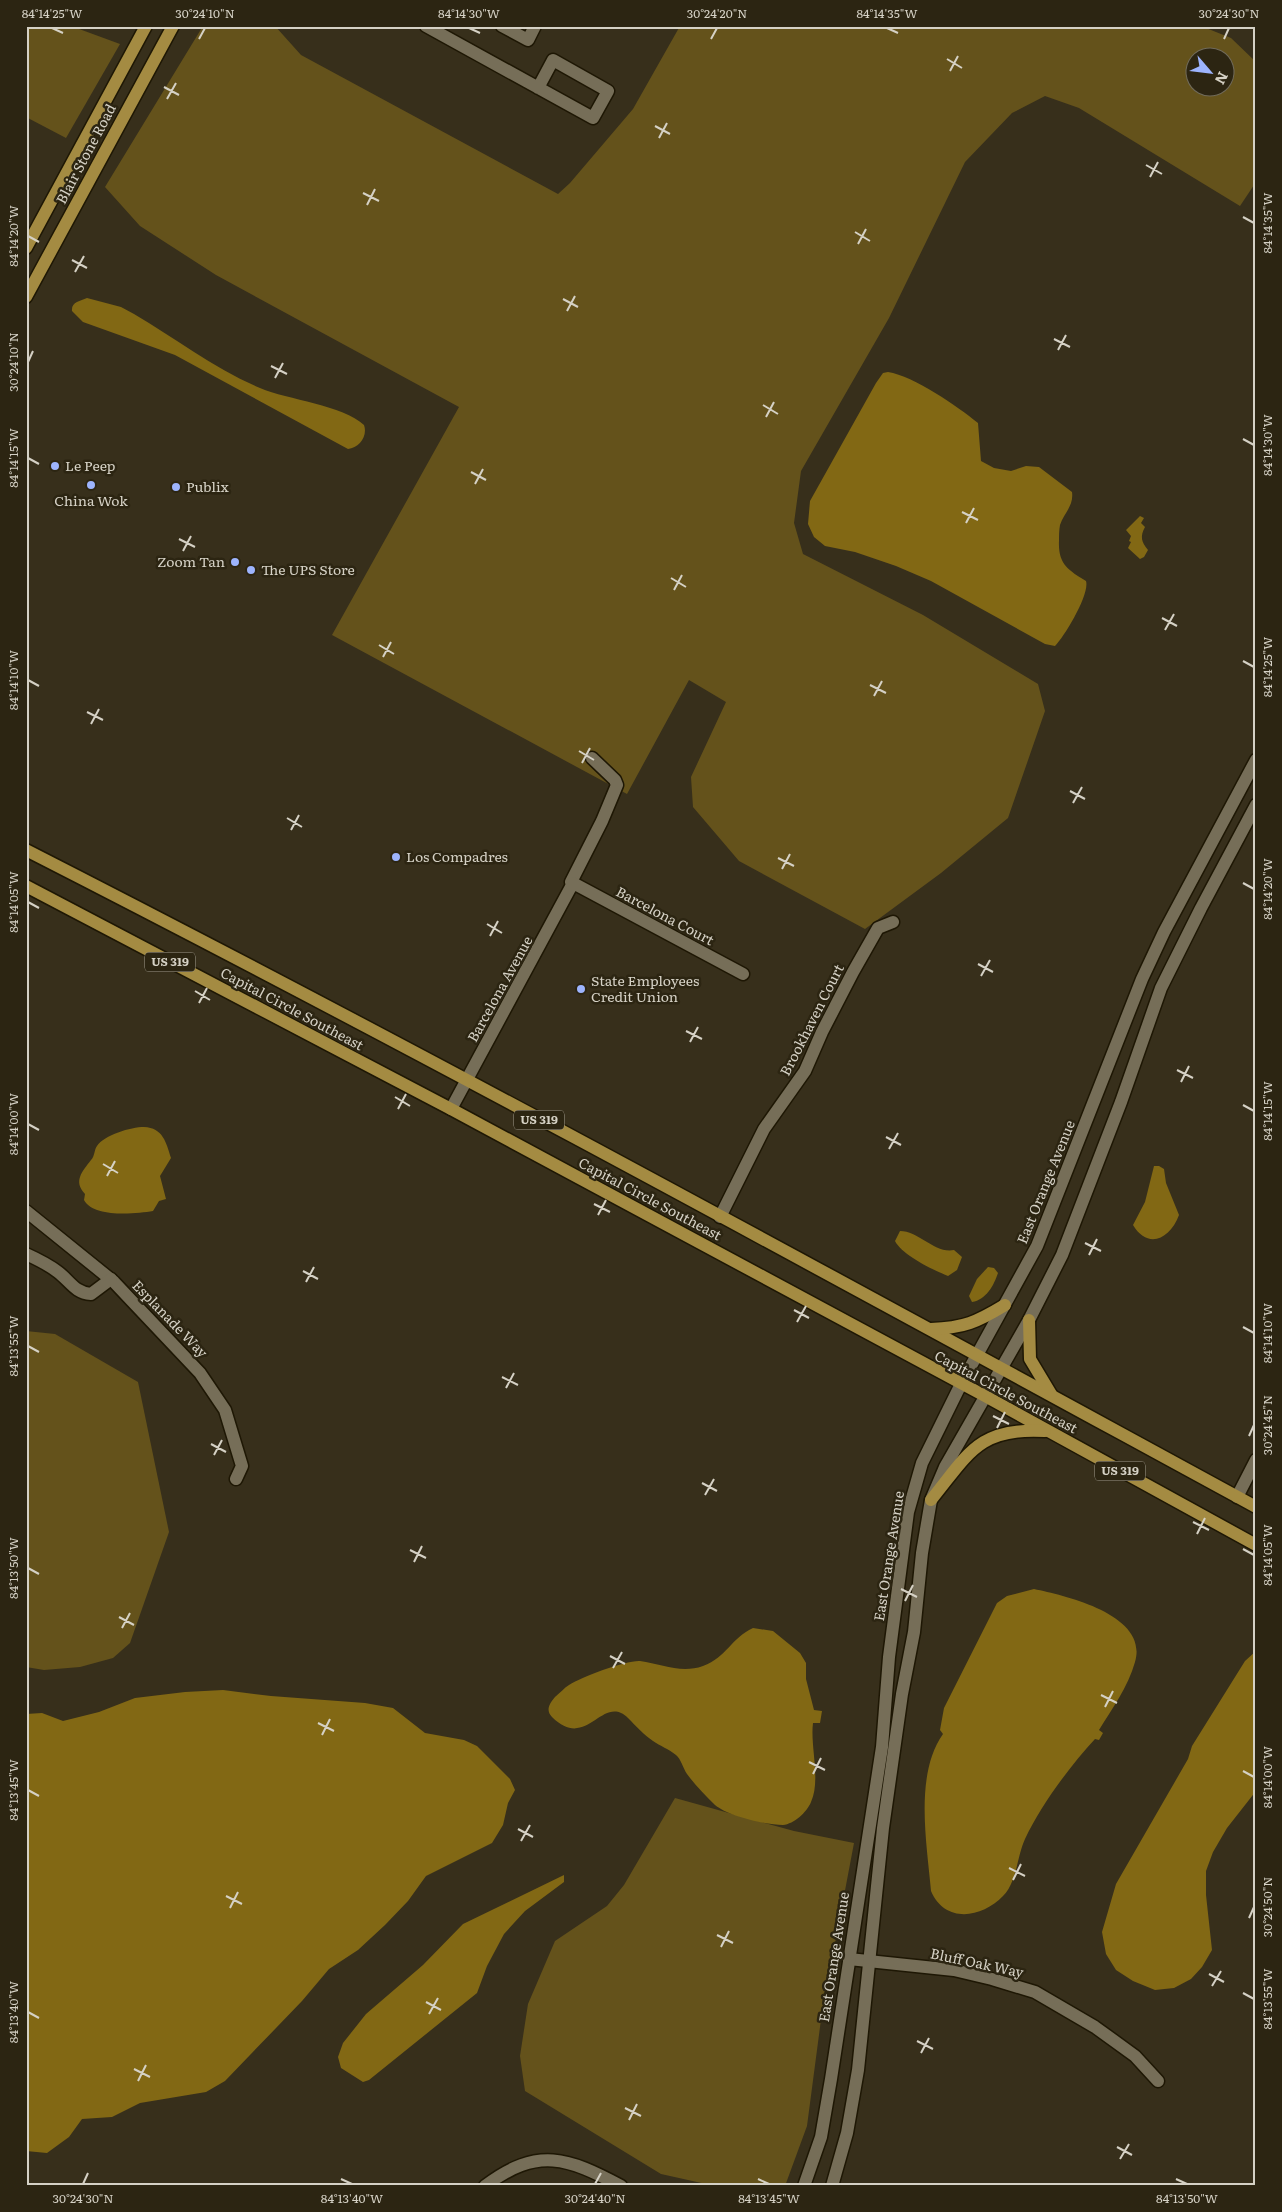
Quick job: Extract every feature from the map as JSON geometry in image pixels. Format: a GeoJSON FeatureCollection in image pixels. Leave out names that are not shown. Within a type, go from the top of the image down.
{"type":"FeatureCollection","features":[{"type":"Feature","properties":{"kind":"main road","name":"Blair Stone Road"},"geometry":{"type":"LineString","coordinates":[[26,248],[146,26]]}},
{"type":"Feature","properties":{"kind":"main road","name":"Blair Stone Road"},"geometry":{"type":"LineString","coordinates":[[26,297],[172,26]]}},
{"type":"Feature","properties":{"kind":"main road","name":"Capital Circle Southeast"},"geometry":{"type":"LineString","coordinates":[[26,850],[467,1081],[978,1354],[1002,1369],[1256,1507]]}},
{"type":"Feature","properties":{"kind":"main road","name":"Capital Circle Southeast"},"geometry":{"type":"LineString","coordinates":[[26,886],[451,1110],[985,1396],[1256,1545]]}},
{"type":"Feature","properties":{"kind":"main road"},"geometry":{"type":"LineString","coordinates":[[931,1330],[966,1326],[1005,1305]]}},
{"type":"Feature","properties":{"kind":"main road"},"geometry":{"type":"LineString","coordinates":[[1029,1320],[1030,1360],[1052,1396]]}},
{"type":"Feature","properties":{"kind":"main road"},"geometry":{"type":"LineString","coordinates":[[931,1500],[967,1456],[992,1436],[1021,1430],[1048,1431]]}},
{"type":"Feature","properties":{"kind":"street"},"geometry":{"type":"LineString","coordinates":[[426,26],[538,88],[593,118],[608,91],[553,60],[538,88]]}},
{"type":"Feature","properties":{"kind":"street"},"geometry":{"type":"LineString","coordinates":[[502,26],[528,40],[535,26]]}},
{"type":"Feature","properties":{"kind":"street","name":"Barcelona Avenue"},"geometry":{"type":"LineString","coordinates":[[451,1110],[572,883],[617,786],[615,780],[592,758]]}},
{"type":"Feature","properties":{"kind":"street","name":"East Orange Avenue"},"geometry":{"type":"LineString","coordinates":[[804,2186],[820,2137],[882,1747],[889,1657],[908,1512],[922,1464],[962,1384],[1037,1246],[1142,979],[1164,932],[1256,760]]}},
{"type":"Feature","properties":{"kind":"street"},"geometry":{"type":"LineString","coordinates":[[832,2186],[853,2105],[883,1828],[902,1694],[914,1632],[922,1553],[931,1500],[945,1466],[1002,1369],[1062,1255],[1078,1219],[1162,988],[1197,916],[1256,805]]}},
{"type":"Feature","properties":{"kind":"street","name":"Barcelona Court"},"geometry":{"type":"LineString","coordinates":[[572,883],[743,974]]}},
{"type":"Feature","properties":{"kind":"street","name":"Brookhaven Court"},"geometry":{"type":"LineString","coordinates":[[720,1217],[764,1129],[805,1071],[822,1032],[878,928],[893,922]]}},
{"type":"Feature","properties":{"kind":"street","name":"Esplanade Way"},"geometry":{"type":"LineString","coordinates":[[26,1211],[111,1279],[200,1372],[225,1410],[242,1466],[236,1479]]}},
{"type":"Feature","properties":{"kind":"street"},"geometry":{"type":"LineString","coordinates":[[26,1254],[60,1273],[75,1290],[83,1294],[91,1294],[111,1279]]}},
{"type":"Feature","properties":{"kind":"street"},"geometry":{"type":"LineString","coordinates":[[1237,1497],[1256,1460]]}},
{"type":"Feature","properties":{"kind":"street","name":"Bluff Oak Way"},"geometry":{"type":"LineString","coordinates":[[849,1959],[954,1970],[1035,1992],[1095,2027],[1119,2044],[1135,2056],[1158,2081]]}},
{"type":"Feature","properties":{"kind":"street"},"geometry":{"type":"LineString","coordinates":[[485,2186],[498,2176],[518,2166],[550,2160],[569,2162],[589,2169],[621,2186]]}},
{"type":"Feature","properties":{"kind":"shaded area"},"geometry":{"type":"Polygon","coordinates":[[[26,26],[71,26],[120,44],[66,138],[26,117],[26,26]]]}},
{"type":"Feature","properties":{"kind":"shaded area"},"geometry":{"type":"Polygon","coordinates":[[[203,26],[275,26],[301,55],[558,194],[570,183],[633,109],[680,26],[1201,26],[1231,38],[1256,62],[1256,182],[1240,206],[1079,108],[1045,96],[1012,113],[965,162],[889,318],[801,471],[794,523],[803,554],[923,615],[1038,684],[1045,711],[1008,818],[941,873],[865,929],[739,861],[693,807],[691,777],[726,702],[689,680],[627,794],[332,635],[459,407],[216,275],[140,226],[105,187],[203,26]]]}},
{"type":"Feature","properties":{"kind":"shaded area"},"geometry":{"type":"Polygon","coordinates":[[[87,298],[121,307],[211,363],[260,388],[343,412],[355,418],[364,425],[365,433],[362,441],[348,449],[175,355],[83,322],[72,311],[72,308],[76,302],[87,298]]]}},
{"type":"Feature","properties":{"kind":"shaded area"},"geometry":{"type":"Polygon","coordinates":[[[888,372],[922,385],[959,408],[978,423],[981,461],[994,468],[1011,471],[1026,466],[1039,467],[1072,492],[1072,501],[1060,525],[1059,549],[1065,566],[1086,581],[1086,587],[1076,615],[1055,646],[1045,644],[931,581],[896,566],[855,552],[825,546],[814,537],[808,524],[810,501],[876,383],[883,373],[888,372]]]}},
{"type":"Feature","properties":{"kind":"shaded area"},"geometry":{"type":"Polygon","coordinates":[[[1140,516],[1144,518],[1141,523],[1145,527],[1142,539],[1148,550],[1144,557],[1140,559],[1128,548],[1131,536],[1126,530],[1140,516]]]}},
{"type":"Feature","properties":{"kind":"shaded area"},"geometry":{"type":"Polygon","coordinates":[[[144,1127],[160,1133],[171,1158],[160,1176],[166,1199],[159,1201],[153,1211],[136,1213],[105,1212],[89,1206],[84,1200],[85,1194],[81,1189],[79,1181],[97,1146],[105,1138],[118,1132],[144,1127]]]}},
{"type":"Feature","properties":{"kind":"shaded area"},"geometry":{"type":"Polygon","coordinates":[[[1154,1166],[1164,1169],[1166,1183],[1179,1215],[1170,1230],[1158,1238],[1152,1239],[1139,1233],[1133,1225],[1145,1202],[1154,1166]]]}},
{"type":"Feature","properties":{"kind":"shaded area"},"geometry":{"type":"Polygon","coordinates":[[[900,1231],[914,1235],[940,1249],[954,1250],[962,1257],[957,1270],[948,1276],[911,1257],[895,1241],[900,1231]]]}},
{"type":"Feature","properties":{"kind":"shaded area"},"geometry":{"type":"Polygon","coordinates":[[[988,1267],[994,1268],[998,1273],[994,1282],[985,1295],[972,1302],[969,1296],[977,1279],[988,1267]]]}},
{"type":"Feature","properties":{"kind":"shaded area"},"geometry":{"type":"Polygon","coordinates":[[[26,1331],[55,1334],[138,1382],[169,1532],[130,1643],[113,1658],[80,1667],[44,1670],[26,1667],[26,1331]]]}},
{"type":"Feature","properties":{"kind":"shaded area"},"geometry":{"type":"Polygon","coordinates":[[[1034,1589],[1084,1603],[1102,1610],[1118,1620],[1130,1632],[1136,1646],[1135,1662],[1124,1689],[1099,1730],[1103,1733],[1099,1740],[1095,1739],[1076,1761],[1032,1826],[1022,1846],[1008,1890],[985,1909],[975,1913],[954,1913],[945,1909],[937,1902],[931,1891],[925,1831],[925,1789],[928,1769],[934,1751],[943,1734],[940,1730],[944,1708],[997,1603],[1007,1596],[1034,1589]]]}},
{"type":"Feature","properties":{"kind":"shaded area"},"geometry":{"type":"Polygon","coordinates":[[[753,1628],[773,1631],[800,1653],[806,1663],[806,1679],[814,1710],[822,1711],[820,1723],[813,1723],[812,1732],[815,1773],[814,1793],[811,1802],[800,1817],[787,1824],[767,1823],[748,1819],[729,1813],[715,1805],[693,1782],[676,1755],[650,1739],[619,1712],[610,1712],[585,1726],[575,1728],[564,1726],[552,1717],[549,1712],[551,1702],[565,1688],[593,1674],[634,1661],[679,1669],[703,1666],[718,1658],[739,1637],[753,1628]]]}},
{"type":"Feature","properties":{"kind":"shaded area"},"geometry":{"type":"Polygon","coordinates":[[[1256,1651],[1256,1791],[1227,1828],[1213,1852],[1206,1871],[1206,1895],[1212,1950],[1202,1967],[1191,1979],[1174,1988],[1155,1990],[1133,1981],[1116,1970],[1106,1954],[1102,1932],[1116,1884],[1188,1759],[1192,1746],[1245,1661],[1256,1651]]]}},
{"type":"Feature","properties":{"kind":"shaded area"},"geometry":{"type":"Polygon","coordinates":[[[223,1690],[271,1696],[365,1703],[393,1708],[425,1733],[464,1740],[477,1746],[510,1779],[515,1790],[508,1803],[503,1825],[492,1843],[426,1876],[408,1901],[385,1925],[358,1950],[329,1969],[302,2001],[225,2081],[206,2092],[140,2103],[112,2117],[82,2119],[69,2137],[47,2153],[26,2151],[26,1714],[42,1713],[63,1721],[99,1712],[135,1698],[223,1690]]]}},
{"type":"Feature","properties":{"kind":"shaded area"},"geometry":{"type":"Polygon","coordinates":[[[675,1798],[794,1831],[854,1843],[822,2012],[807,2126],[785,2186],[715,2186],[661,2174],[525,2091],[520,2056],[528,2004],[555,1941],[607,1906],[624,1885],[675,1798]]]}},
{"type":"Feature","properties":{"kind":"shaded area"},"geometry":{"type":"Polygon","coordinates":[[[564,1875],[564,1882],[525,1911],[504,1934],[487,1966],[477,1993],[369,2080],[363,2082],[341,2068],[338,2057],[343,2043],[366,2014],[423,1965],[463,1924],[564,1875]]]}},
{"type":"Feature","properties":{"kind":"place","name":"Le Peep"},"geometry":{"type":"Point","coordinates":[55,466]}},
{"type":"Feature","properties":{"kind":"place","name":"China Wok"},"geometry":{"type":"Point","coordinates":[91,485]}},
{"type":"Feature","properties":{"kind":"place","name":"Publix"},"geometry":{"type":"Point","coordinates":[176,487]}},
{"type":"Feature","properties":{"kind":"place","name":"Zoom Tan"},"geometry":{"type":"Point","coordinates":[235,562]}},
{"type":"Feature","properties":{"kind":"place","name":"The UPS Store"},"geometry":{"type":"Point","coordinates":[251,570]}},
{"type":"Feature","properties":{"kind":"place","name":"Los Compadres"},"geometry":{"type":"Point","coordinates":[396,857]}},
{"type":"Feature","properties":{"kind":"place","name":"State Employees Credit Union"},"geometry":{"type":"Point","coordinates":[581,989]}}]}
